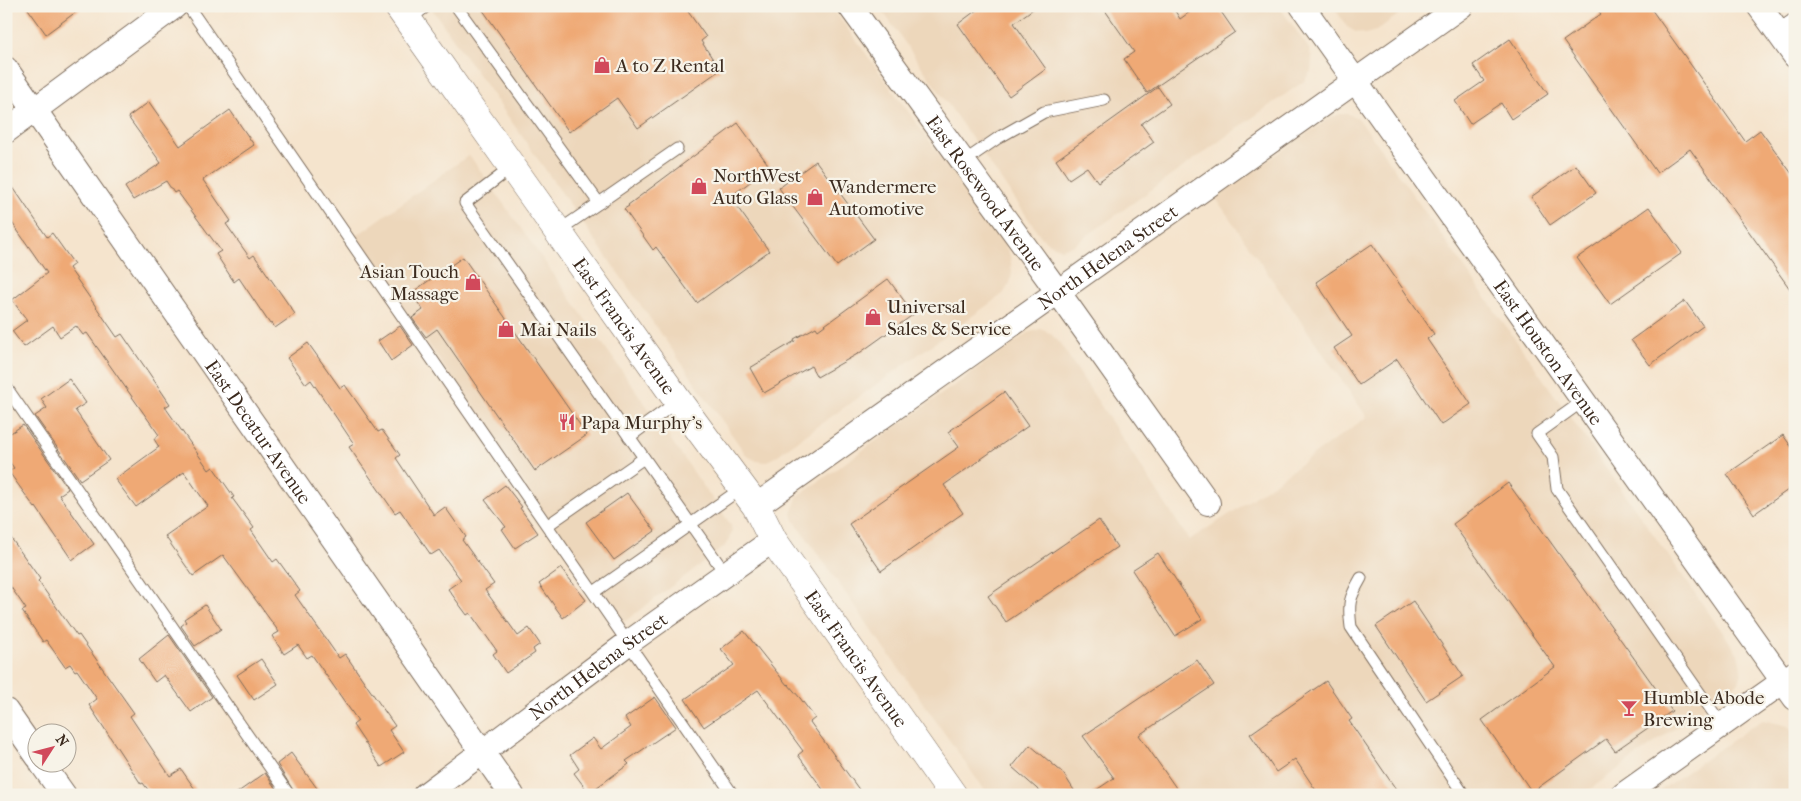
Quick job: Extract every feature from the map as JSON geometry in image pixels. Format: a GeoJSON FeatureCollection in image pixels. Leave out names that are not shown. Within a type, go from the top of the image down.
{"type":"FeatureCollection","features":[{"type":"Feature","properties":{"kind":"main road","name":"East Francis Avenue"},"geometry":{"type":"LineString","coordinates":[[411,11],[512,167],[678,401],[749,497],[773,540],[953,795]]}},
{"type":"Feature","properties":{"kind":"street"},"geometry":{"type":"LineString","coordinates":[[6,131],[175,6]]}},
{"type":"Feature","properties":{"kind":"street","name":"East Rosewood Avenue"},"geometry":{"type":"LineString","coordinates":[[850,6],[1058,292],[1208,503]]}},
{"type":"Feature","properties":{"kind":"street","name":"East Houston Avenue"},"geometry":{"type":"LineString","coordinates":[[1302,6],[1584,401],[1791,684]]}},
{"type":"Feature","properties":{"kind":"street","name":"North Helena Street"},"geometry":{"type":"LineString","coordinates":[[749,497],[1058,292],[1461,6]]}},
{"type":"Feature","properties":{"kind":"street"},"geometry":{"type":"LineString","coordinates":[[1759,6],[1786,25],[1795,56]]}},
{"type":"Feature","properties":{"kind":"street","name":"East Decatur Avenue"},"geometry":{"type":"LineString","coordinates":[[6,69],[512,795]]}},
{"type":"Feature","properties":{"kind":"street","name":"North Helena Street"},"geometry":{"type":"LineString","coordinates":[[425,795],[628,643],[773,540]]}},
{"type":"Feature","properties":{"kind":"street"},"geometry":{"type":"LineString","coordinates":[[1623,795],[1722,724],[1791,684]]}},
{"type":"Feature","properties":{"kind":"street"},"geometry":{"type":"LineString","coordinates":[[6,711],[28,743]]}},
{"type":"Feature","properties":{"kind":"street"},"geometry":{"type":"LineString","coordinates":[[49,774],[64,795]]}},
{"type":"Feature","properties":{"kind":"lane"},"geometry":{"type":"LineString","coordinates":[[188,6],[733,795]]}},
{"type":"Feature","properties":{"kind":"lane"},"geometry":{"type":"LineString","coordinates":[[456,6],[599,203]]}},
{"type":"Feature","properties":{"kind":"lane"},"geometry":{"type":"LineString","coordinates":[[963,162],[998,138],[1044,112],[1104,100]]}},
{"type":"Feature","properties":{"kind":"lane"},"geometry":{"type":"LineString","coordinates":[[558,231],[677,148]]}},
{"type":"Feature","properties":{"kind":"lane"},"geometry":{"type":"LineString","coordinates":[[512,167],[465,203],[724,573]]}},
{"type":"Feature","properties":{"kind":"lane"},"geometry":{"type":"LineString","coordinates":[[6,387],[289,795]]}},
{"type":"Feature","properties":{"kind":"lane"},"geometry":{"type":"LineString","coordinates":[[629,437],[678,401]]}},
{"type":"Feature","properties":{"kind":"lane"},"geometry":{"type":"LineString","coordinates":[[1584,401],[1538,434],[1553,457],[1557,489],[1722,724]]}},
{"type":"Feature","properties":{"kind":"lane"},"geometry":{"type":"LineString","coordinates":[[548,525],[644,458]]}},
{"type":"Feature","properties":{"kind":"lane"},"geometry":{"type":"LineString","coordinates":[[594,592],[691,525],[749,497]]}},
{"type":"Feature","properties":{"kind":"lane"},"geometry":{"type":"LineString","coordinates":[[1361,578],[1350,597],[1351,627],[1464,795]]}},
{"type":"Feature","properties":{"kind":"shaded area"},"geometry":{"type":"Polygon","coordinates":[[[430,6],[831,6],[1002,240],[1010,255],[1012,272],[1010,283],[1003,294],[775,457],[765,462],[757,461],[747,456],[430,6]]]}},
{"type":"Feature","properties":{"kind":"shaded area"},"geometry":{"type":"Polygon","coordinates":[[[879,6],[1279,6],[1309,49],[1312,59],[1311,71],[1304,81],[1074,245],[1061,249],[1042,238],[879,6]]]}},
{"type":"Feature","properties":{"kind":"shaded area"},"geometry":{"type":"Polygon","coordinates":[[[1333,6],[1410,6],[1376,31],[1365,34],[1347,27],[1333,6]]]}},
{"type":"Feature","properties":{"kind":"shaded area"},"geometry":{"type":"Polygon","coordinates":[[[1348,114],[1358,118],[1367,130],[1738,654],[1742,673],[1739,682],[1582,795],[988,795],[794,520],[792,514],[797,497],[1028,333],[1040,329],[1050,333],[1059,342],[1189,540],[1233,512],[1367,417],[1215,197],[1331,117],[1348,114]]]}},
{"type":"Feature","properties":{"kind":"shaded area"},"geometry":{"type":"Polygon","coordinates":[[[469,155],[731,525],[732,533],[725,546],[624,622],[620,622],[615,616],[355,237],[469,155]]]}},
{"type":"Feature","properties":{"kind":"shaded area"},"geometry":{"type":"Polygon","coordinates":[[[1763,720],[1788,726],[1795,735],[1795,795],[1654,795],[1751,727],[1763,720]]]}},
{"type":"Feature","properties":{"kind":"building"},"geometry":{"type":"Polygon","coordinates":[[[26,6],[84,6],[46,34],[26,6]]]}},
{"type":"Feature","properties":{"kind":"building","name":"A to Z Rental"},"geometry":{"type":"Polygon","coordinates":[[[480,6],[684,6],[706,37],[701,41],[720,70],[638,128],[617,98],[569,132],[480,6]]]}},
{"type":"Feature","properties":{"kind":"building"},"geometry":{"type":"Polygon","coordinates":[[[982,6],[1037,6],[1014,23],[1046,69],[1009,96],[958,24],[982,6]]]}},
{"type":"Feature","properties":{"kind":"building"},"geometry":{"type":"Polygon","coordinates":[[[1102,6],[1172,6],[1180,19],[1198,6],[1217,6],[1235,32],[1147,93],[1124,59],[1134,52],[1102,6]]]}},
{"type":"Feature","properties":{"kind":"building"},"geometry":{"type":"Polygon","coordinates":[[[1595,6],[1649,6],[1745,141],[1760,130],[1795,178],[1795,296],[1690,149],[1657,173],[1563,41],[1601,14],[1595,6]]]}},
{"type":"Feature","properties":{"kind":"building"},"geometry":{"type":"Polygon","coordinates":[[[1510,39],[1548,94],[1511,119],[1501,103],[1470,124],[1455,101],[1484,81],[1473,65],[1510,39]]]}},
{"type":"Feature","properties":{"kind":"building"},"geometry":{"type":"Polygon","coordinates":[[[1158,87],[1170,104],[1141,124],[1154,142],[1098,182],[1087,167],[1069,179],[1056,160],[1158,87]]]}},
{"type":"Feature","properties":{"kind":"building"},"geometry":{"type":"Polygon","coordinates":[[[149,102],[180,146],[230,110],[254,145],[203,180],[231,221],[226,224],[250,258],[254,255],[295,314],[275,328],[272,323],[270,324],[239,278],[234,282],[216,254],[221,251],[177,191],[174,193],[166,181],[133,200],[125,187],[161,163],[128,117],[149,102]]]}},
{"type":"Feature","properties":{"kind":"building"},"geometry":{"type":"Polygon","coordinates":[[[738,123],[770,167],[730,197],[769,251],[697,303],[656,247],[653,250],[624,209],[738,123]]]}},
{"type":"Feature","properties":{"kind":"building"},"geometry":{"type":"Polygon","coordinates":[[[816,161],[874,239],[837,266],[779,188],[816,161]]]}},
{"type":"Feature","properties":{"kind":"building"},"geometry":{"type":"Polygon","coordinates":[[[1576,165],[1596,193],[1550,225],[1531,197],[1576,165]]]}},
{"type":"Feature","properties":{"kind":"building"},"geometry":{"type":"Polygon","coordinates":[[[6,177],[47,237],[52,233],[74,264],[69,268],[117,337],[122,334],[170,404],[165,407],[209,470],[213,467],[234,497],[232,498],[254,528],[251,530],[273,562],[277,559],[300,591],[295,595],[339,658],[345,654],[395,726],[389,730],[404,752],[381,767],[353,725],[358,721],[312,655],[307,658],[298,645],[284,654],[272,636],[279,632],[223,555],[193,576],[165,536],[208,506],[184,472],[136,507],[115,479],[159,447],[154,439],[159,435],[87,333],[83,335],[76,326],[60,337],[53,326],[24,347],[12,331],[27,320],[12,300],[47,273],[6,214],[6,177]]]}},
{"type":"Feature","properties":{"kind":"building"},"geometry":{"type":"Polygon","coordinates":[[[1649,207],[1682,253],[1610,304],[1577,258],[1649,207]]]}},
{"type":"Feature","properties":{"kind":"building"},"geometry":{"type":"Polygon","coordinates":[[[1372,244],[1434,334],[1427,339],[1471,404],[1441,425],[1397,359],[1359,385],[1334,348],[1352,336],[1316,282],[1372,244]]]}},
{"type":"Feature","properties":{"kind":"building"},"geometry":{"type":"Polygon","coordinates":[[[463,257],[587,435],[535,471],[437,329],[426,337],[412,318],[423,310],[411,293],[463,257]]]}},
{"type":"Feature","properties":{"kind":"building"},"geometry":{"type":"Polygon","coordinates":[[[888,279],[914,314],[861,352],[817,377],[811,366],[764,393],[750,368],[795,341],[794,339],[816,327],[818,330],[888,279]]]}},
{"type":"Feature","properties":{"kind":"building"},"geometry":{"type":"Polygon","coordinates":[[[1685,301],[1703,326],[1650,365],[1631,340],[1685,301]]]}},
{"type":"Feature","properties":{"kind":"building"},"geometry":{"type":"Polygon","coordinates":[[[400,326],[413,345],[391,361],[378,341],[400,326]]]}},
{"type":"Feature","properties":{"kind":"building"},"geometry":{"type":"Polygon","coordinates":[[[308,343],[340,388],[345,385],[378,432],[382,430],[400,455],[396,458],[434,515],[445,507],[466,537],[462,540],[494,584],[485,590],[518,636],[529,628],[540,644],[533,649],[535,653],[506,673],[493,654],[497,651],[470,613],[467,615],[448,589],[461,580],[439,550],[431,555],[400,510],[395,513],[349,447],[354,444],[311,380],[306,384],[287,358],[308,343]]]}},
{"type":"Feature","properties":{"kind":"building"},"geometry":{"type":"Polygon","coordinates":[[[69,379],[86,403],[75,410],[109,460],[80,480],[35,416],[47,408],[41,399],[69,379]]]}},
{"type":"Feature","properties":{"kind":"building"},"geometry":{"type":"Polygon","coordinates":[[[1004,392],[1028,426],[944,485],[963,513],[881,571],[849,524],[959,447],[948,432],[1004,392]]]}},
{"type":"Feature","properties":{"kind":"building"},"geometry":{"type":"Polygon","coordinates":[[[23,425],[68,489],[59,495],[94,544],[72,560],[36,507],[9,472],[14,468],[6,457],[6,436],[23,425]]]}},
{"type":"Feature","properties":{"kind":"building"},"geometry":{"type":"Polygon","coordinates":[[[1783,435],[1795,452],[1795,485],[1754,514],[1727,474],[1783,435]]]}},
{"type":"Feature","properties":{"kind":"building"},"geometry":{"type":"Polygon","coordinates":[[[1508,483],[1672,711],[1615,751],[1606,739],[1532,792],[1482,720],[1555,667],[1453,524],[1508,483]]]}},
{"type":"Feature","properties":{"kind":"building"},"geometry":{"type":"Polygon","coordinates":[[[505,485],[522,507],[520,508],[538,533],[515,548],[502,529],[506,527],[485,500],[505,485]]]}},
{"type":"Feature","properties":{"kind":"building"},"geometry":{"type":"Polygon","coordinates":[[[627,493],[655,531],[614,560],[586,522],[627,493]]]}},
{"type":"Feature","properties":{"kind":"building"},"geometry":{"type":"Polygon","coordinates":[[[1099,520],[1117,547],[1006,622],[988,596],[1099,520]]]}},
{"type":"Feature","properties":{"kind":"building"},"geometry":{"type":"Polygon","coordinates":[[[6,531],[40,579],[38,581],[134,713],[130,716],[170,776],[181,769],[199,795],[143,795],[149,791],[143,783],[141,784],[89,705],[97,699],[77,670],[75,671],[70,664],[65,667],[46,640],[43,642],[22,611],[26,609],[6,580],[6,531]]]}},
{"type":"Feature","properties":{"kind":"building"},"geometry":{"type":"Polygon","coordinates":[[[1158,553],[1202,619],[1175,636],[1132,570],[1158,553]]]}},
{"type":"Feature","properties":{"kind":"building"},"geometry":{"type":"Polygon","coordinates":[[[561,568],[586,600],[563,618],[539,584],[561,568]]]}},
{"type":"Feature","properties":{"kind":"building"},"geometry":{"type":"Polygon","coordinates":[[[1413,601],[1463,676],[1426,701],[1376,626],[1413,601]]]}},
{"type":"Feature","properties":{"kind":"building"},"geometry":{"type":"Polygon","coordinates":[[[205,605],[221,629],[195,646],[181,626],[186,622],[184,619],[205,605]]]}},
{"type":"Feature","properties":{"kind":"building"},"geometry":{"type":"Polygon","coordinates":[[[744,631],[815,718],[810,722],[863,795],[827,795],[798,755],[803,751],[758,690],[704,727],[685,699],[734,665],[721,649],[744,631]]]}},
{"type":"Feature","properties":{"kind":"building"},"geometry":{"type":"Polygon","coordinates":[[[169,635],[212,697],[191,712],[164,675],[155,682],[139,659],[169,635]]]}},
{"type":"Feature","properties":{"kind":"building"},"geometry":{"type":"Polygon","coordinates":[[[261,659],[278,684],[254,700],[237,675],[261,659]]]}},
{"type":"Feature","properties":{"kind":"building"},"geometry":{"type":"Polygon","coordinates":[[[1197,660],[1214,685],[1139,735],[1181,795],[1089,795],[1114,778],[1083,736],[1197,660]]]}},
{"type":"Feature","properties":{"kind":"building"},"geometry":{"type":"Polygon","coordinates":[[[1326,681],[1352,719],[1349,721],[1400,795],[1319,795],[1295,759],[1276,772],[1250,734],[1326,681]]]}},
{"type":"Feature","properties":{"kind":"building"},"geometry":{"type":"Polygon","coordinates":[[[655,697],[676,727],[626,761],[629,764],[589,793],[574,773],[579,769],[570,755],[593,738],[601,749],[631,727],[625,718],[655,697]]]}},
{"type":"Feature","properties":{"kind":"building"},"geometry":{"type":"Polygon","coordinates":[[[1030,745],[1063,773],[1077,795],[1044,795],[1012,767],[1030,745]]]}},
{"type":"Feature","properties":{"kind":"building"},"geometry":{"type":"Polygon","coordinates":[[[291,753],[322,795],[296,795],[277,764],[291,753]]]}},
{"type":"Feature","properties":{"kind":"building"},"geometry":{"type":"Polygon","coordinates":[[[265,773],[280,795],[234,795],[265,773]]]}},
{"type":"Feature","properties":{"kind":"place","name":"A to Z Rental"},"geometry":{"type":"Point","coordinates":[602,65]}},
{"type":"Feature","properties":{"kind":"place","name":"NorthWest Auto Glass"},"geometry":{"type":"Point","coordinates":[699,186]}},
{"type":"Feature","properties":{"kind":"place","name":"Wandermere Automotive"},"geometry":{"type":"Point","coordinates":[815,197]}},
{"type":"Feature","properties":{"kind":"place","name":"Asian Touch Massage"},"geometry":{"type":"Point","coordinates":[473,282]}},
{"type":"Feature","properties":{"kind":"place","name":"Universal Sales & Service"},"geometry":{"type":"Point","coordinates":[873,317]}},
{"type":"Feature","properties":{"kind":"place","name":"Mai Nails"},"geometry":{"type":"Point","coordinates":[506,329]}},
{"type":"Feature","properties":{"kind":"place","name":"Papa Murphy's"},"geometry":{"type":"Point","coordinates":[567,422]}},
{"type":"Feature","properties":{"kind":"place","name":"Humble Abode Brewing"},"geometry":{"type":"Point","coordinates":[1629,708]}}]}
